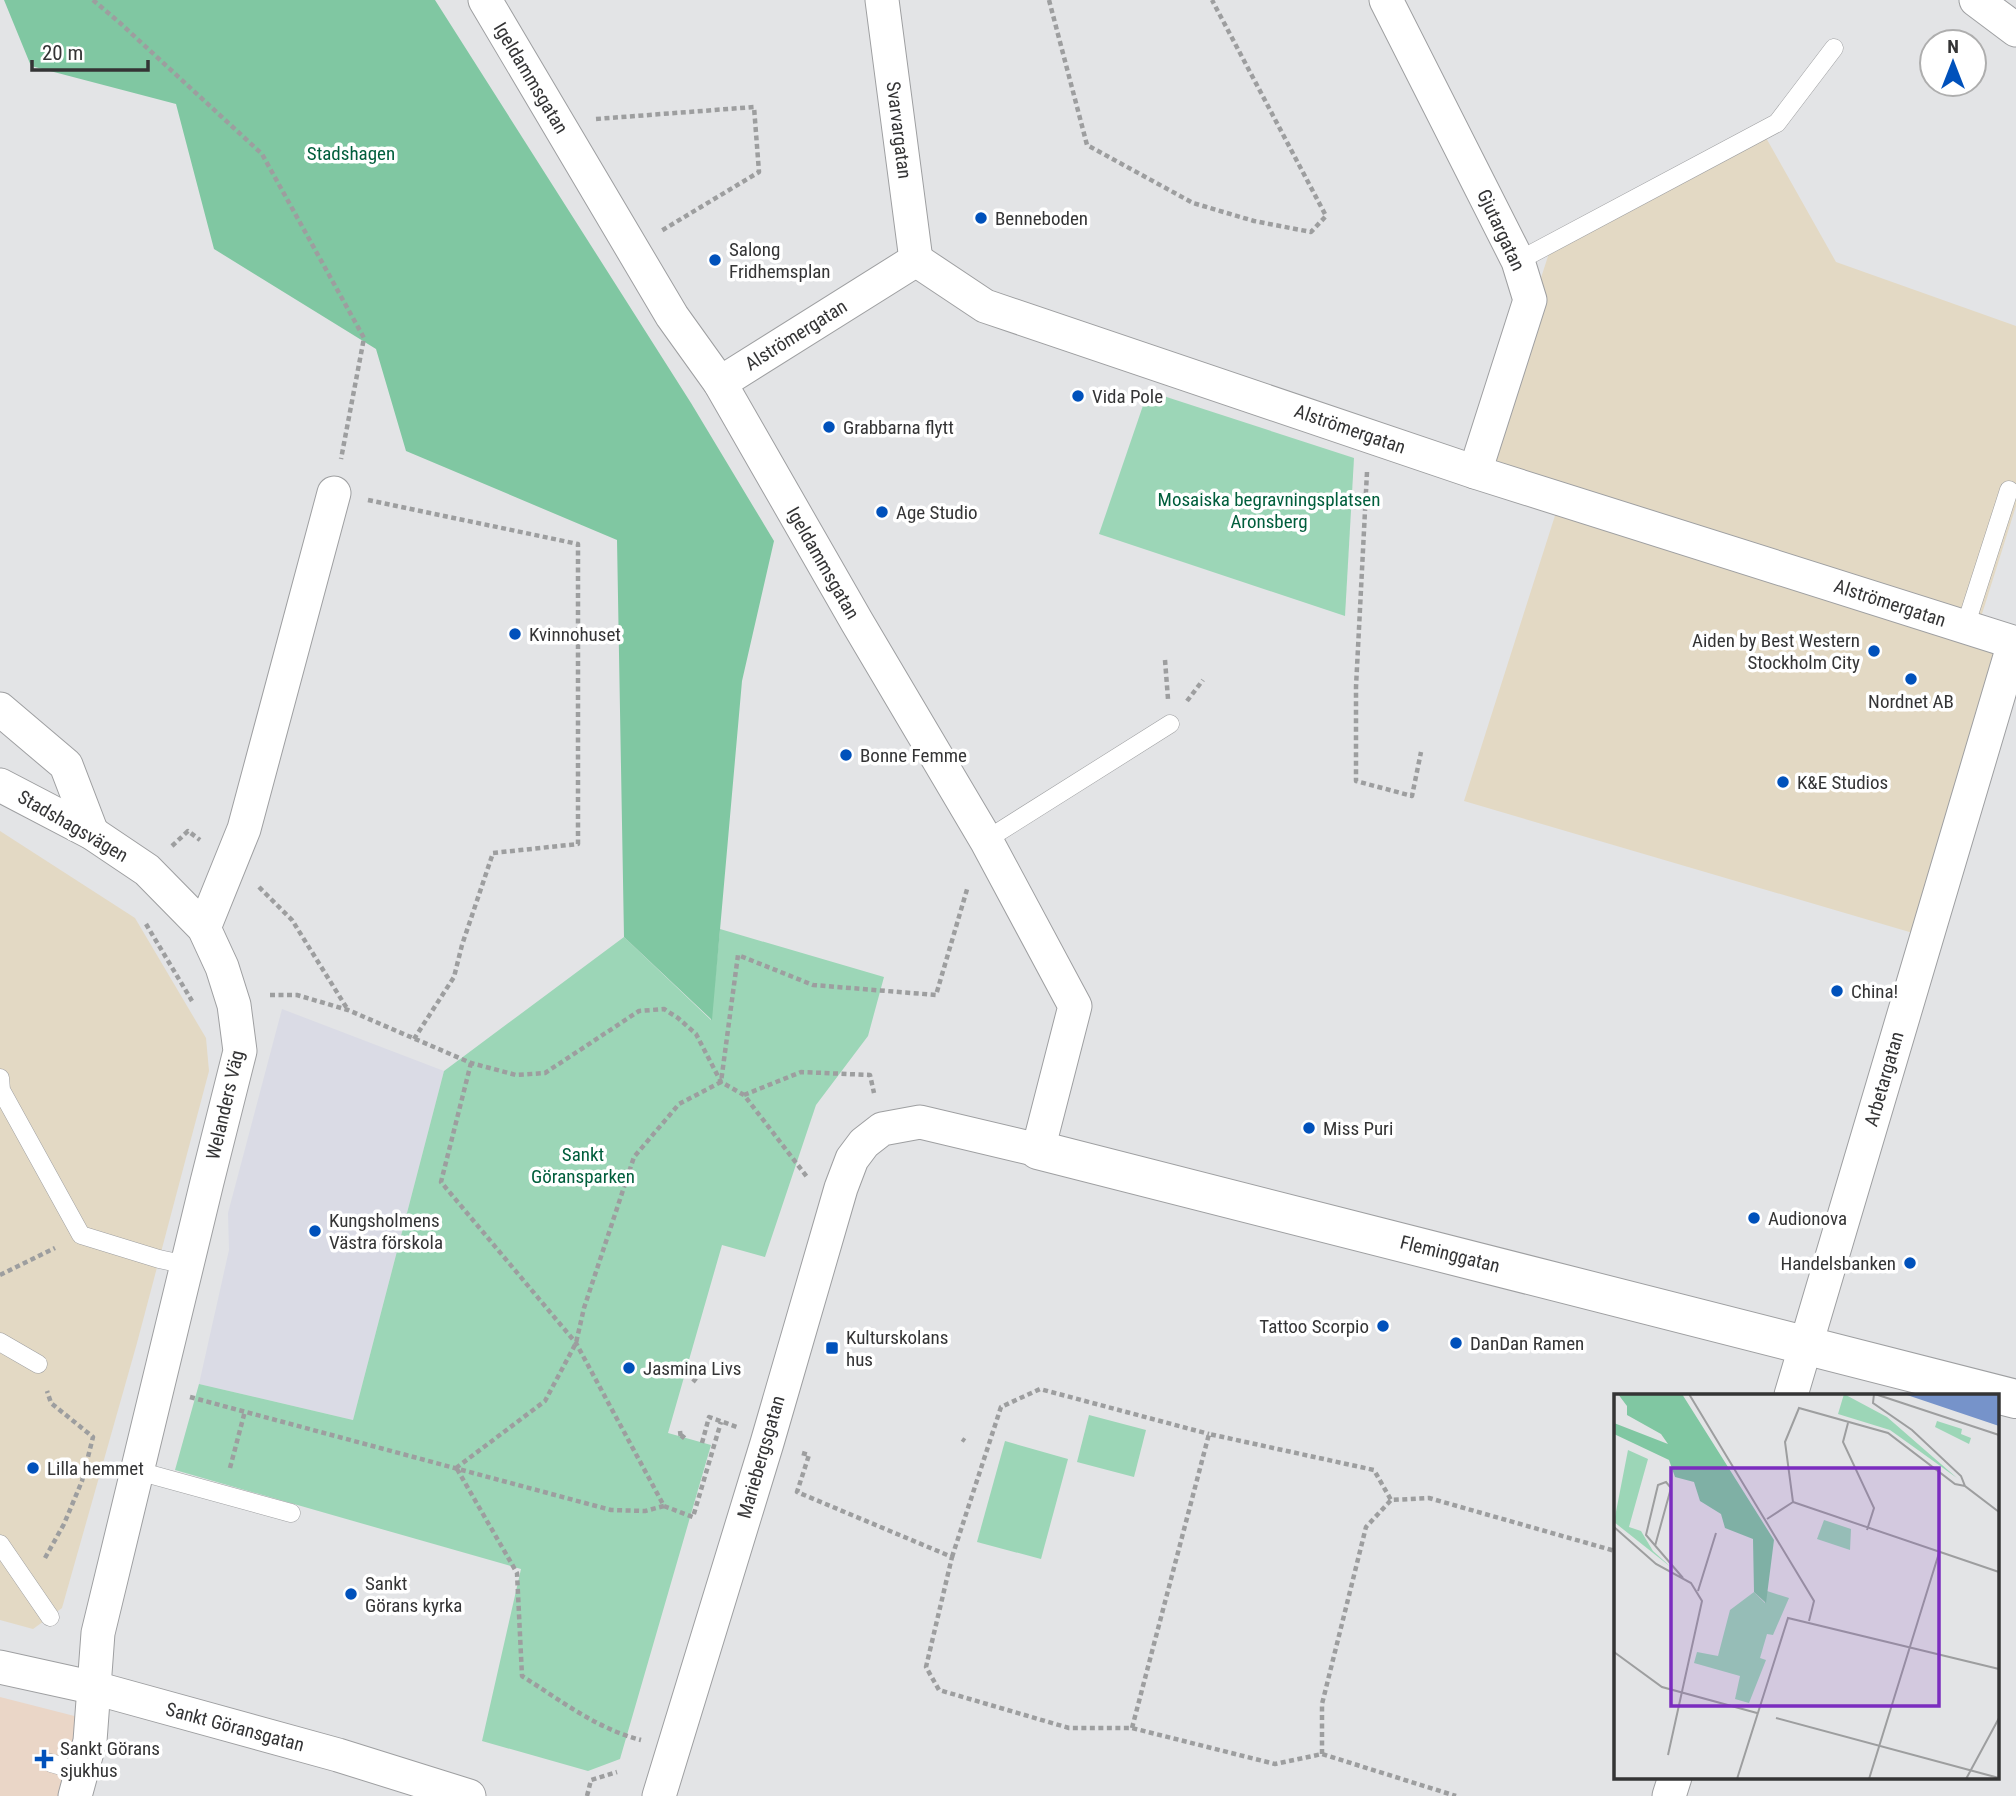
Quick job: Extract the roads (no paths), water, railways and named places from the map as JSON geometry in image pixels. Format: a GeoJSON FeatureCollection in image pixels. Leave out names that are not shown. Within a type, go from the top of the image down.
{"type":"FeatureCollection","features":[{"type":"Feature","properties":{"kind":"street","name":"Igeldammsgatan"},"geometry":{"type":"LineString","coordinates":[[485,0],[672,316],[720,383],[986,840],[1075,1006],[1038,1150]]}},
{"type":"Feature","properties":{"kind":"street","name":"Svarvargatan"},"geometry":{"type":"LineString","coordinates":[[882,0],[916,260]]}},
{"type":"Feature","properties":{"kind":"street","name":"Gjutargatan"},"geometry":{"type":"LineString","coordinates":[[1386,0],[1518,261],[1530,300],[1475,472]]}},
{"type":"Feature","properties":{"kind":"street"},"geometry":{"type":"LineString","coordinates":[[1976,0],[2016,30]]}},
{"type":"Feature","properties":{"kind":"street","name":"Alströmergatan"},"geometry":{"type":"LineString","coordinates":[[720,383],[916,260],[985,306],[1475,472],[2015,643]]}},
{"type":"Feature","properties":{"kind":"street"},"geometry":{"type":"LineString","coordinates":[[204,928],[244,829],[334,492]]}},
{"type":"Feature","properties":{"kind":"street","name":"Arbetargatan"},"geometry":{"type":"LineString","coordinates":[[1791,1394],[2015,643]]}},
{"type":"Feature","properties":{"kind":"street"},"geometry":{"type":"LineString","coordinates":[[0,709],[66,765],[92,833]]}},
{"type":"Feature","properties":{"kind":"street","name":"Stadshagsvägen"},"geometry":{"type":"LineString","coordinates":[[0,785],[92,833],[147,870],[204,928]]}},
{"type":"Feature","properties":{"kind":"street","name":"Welanders Väg"},"geometry":{"type":"LineString","coordinates":[[79,1784],[90,1741],[98,1633],[240,1051],[234,1005],[222,967],[204,928]]}},
{"type":"Feature","properties":{"kind":"street","name":"Fleminggatan"},"geometry":{"type":"LineString","coordinates":[[882,1129],[920,1122],[1038,1150],[1997,1394]]}},
{"type":"Feature","properties":{"kind":"street","name":"Mariebergsgatan"},"geometry":{"type":"LineString","coordinates":[[659,1796],[767,1443],[841,1188],[852,1159],[864,1143],[882,1129]]}},
{"type":"Feature","properties":{"kind":"street","name":"Fleminggatan"},"geometry":{"type":"LineString","coordinates":[[1998,1394],[2016,1399]]}},
{"type":"Feature","properties":{"kind":"street","name":"Sankt Göransgatan"},"geometry":{"type":"LineString","coordinates":[[0,1667],[95,1688],[338,1755],[468,1796]]}},
{"type":"Feature","properties":{"kind":"street"},"geometry":{"type":"LineString","coordinates":[[1669,1796],[1675,1778]]}},
{"type":"Feature","properties":{"kind":"lane"},"geometry":{"type":"LineString","coordinates":[[1518,261],[1777,123],[1834,48]]}},
{"type":"Feature","properties":{"kind":"lane"},"geometry":{"type":"LineString","coordinates":[[1965,627],[2009,490]]}},
{"type":"Feature","properties":{"kind":"lane"},"geometry":{"type":"LineString","coordinates":[[986,840],[1170,724]]}},
{"type":"Feature","properties":{"kind":"lane"},"geometry":{"type":"LineString","coordinates":[[0,1078],[1,1090],[81,1235],[187,1265]]}},
{"type":"Feature","properties":{"kind":"lane"},"geometry":{"type":"LineString","coordinates":[[0,1342],[38,1364]]}},
{"type":"Feature","properties":{"kind":"lane"},"geometry":{"type":"LineString","coordinates":[[138,1471],[291,1513]]}},
{"type":"Feature","properties":{"kind":"lane"},"geometry":{"type":"LineString","coordinates":[[0,1544],[50,1617]]}},
{"type":"Feature","properties":{"kind":"lane"},"geometry":{"type":"LineString","coordinates":[[51,1763],[79,1784]]}},
{"type":"Feature","properties":{"kind":"place","name":"Benneboden"},"geometry":{"type":"Point","coordinates":[981,218]}},
{"type":"Feature","properties":{"kind":"place","name":"Salong Fridhemsplan"},"geometry":{"type":"Point","coordinates":[715,260]}},
{"type":"Feature","properties":{"kind":"place","name":"Vida Pole"},"geometry":{"type":"Point","coordinates":[1078,396]}},
{"type":"Feature","properties":{"kind":"place","name":"Grabbarna flytt"},"geometry":{"type":"Point","coordinates":[829,427]}},
{"type":"Feature","properties":{"kind":"place","name":"Age Studio"},"geometry":{"type":"Point","coordinates":[882,512]}},
{"type":"Feature","properties":{"kind":"place","name":"Kvinnohuset"},"geometry":{"type":"Point","coordinates":[515,634]}},
{"type":"Feature","properties":{"kind":"place","name":"Aiden by Best Western Stockholm City"},"geometry":{"type":"Point","coordinates":[1874,651]}},
{"type":"Feature","properties":{"kind":"place","name":"Nordnet AB"},"geometry":{"type":"Point","coordinates":[1911,679]}},
{"type":"Feature","properties":{"kind":"place","name":"Bonne Femme"},"geometry":{"type":"Point","coordinates":[846,755]}},
{"type":"Feature","properties":{"kind":"place","name":"K&E Studios"},"geometry":{"type":"Point","coordinates":[1783,782]}},
{"type":"Feature","properties":{"kind":"place","name":"China!"},"geometry":{"type":"Point","coordinates":[1837,991]}},
{"type":"Feature","properties":{"kind":"place","name":"Miss Puri"},"geometry":{"type":"Point","coordinates":[1309,1128]}},
{"type":"Feature","properties":{"kind":"place","name":"Audionova"},"geometry":{"type":"Point","coordinates":[1754,1218]}},
{"type":"Feature","properties":{"kind":"place","name":"Kungsholmens Västra förskola"},"geometry":{"type":"Point","coordinates":[315,1231]}},
{"type":"Feature","properties":{"kind":"place","name":"Handelsbanken"},"geometry":{"type":"Point","coordinates":[1910,1263]}},
{"type":"Feature","properties":{"kind":"place","name":"Tattoo Scorpio"},"geometry":{"type":"Point","coordinates":[1383,1326]}},
{"type":"Feature","properties":{"kind":"place","name":"DanDan Ramen"},"geometry":{"type":"Point","coordinates":[1456,1343]}},
{"type":"Feature","properties":{"kind":"place","name":"Kulturskolans hus"},"geometry":{"type":"Point","coordinates":[832,1348]}},
{"type":"Feature","properties":{"kind":"place","name":"Jasmina Livs"},"geometry":{"type":"Point","coordinates":[629,1368]}},
{"type":"Feature","properties":{"kind":"place","name":"Lilla hemmet"},"geometry":{"type":"Point","coordinates":[33,1468]}},
{"type":"Feature","properties":{"kind":"place","name":"Sankt Görans kyrka"},"geometry":{"type":"Point","coordinates":[351,1594]}},
{"type":"Feature","properties":{"kind":"place","name":"Sankt Görans sjukhus"},"geometry":{"type":"Point","coordinates":[44,1759]}},
{"type":"Feature","properties":{"kind":"park label","name":"Stadshagen"},"geometry":{"type":"Point","coordinates":[351,153]}},
{"type":"Feature","properties":{"kind":"park label","name":"Mosaiska begravningsplatsen Aronsberg"},"geometry":{"type":"Point","coordinates":[1269,510]}},
{"type":"Feature","properties":{"kind":"park label","name":"Sankt Göransparken"},"geometry":{"type":"Point","coordinates":[583,1165]}}]}
